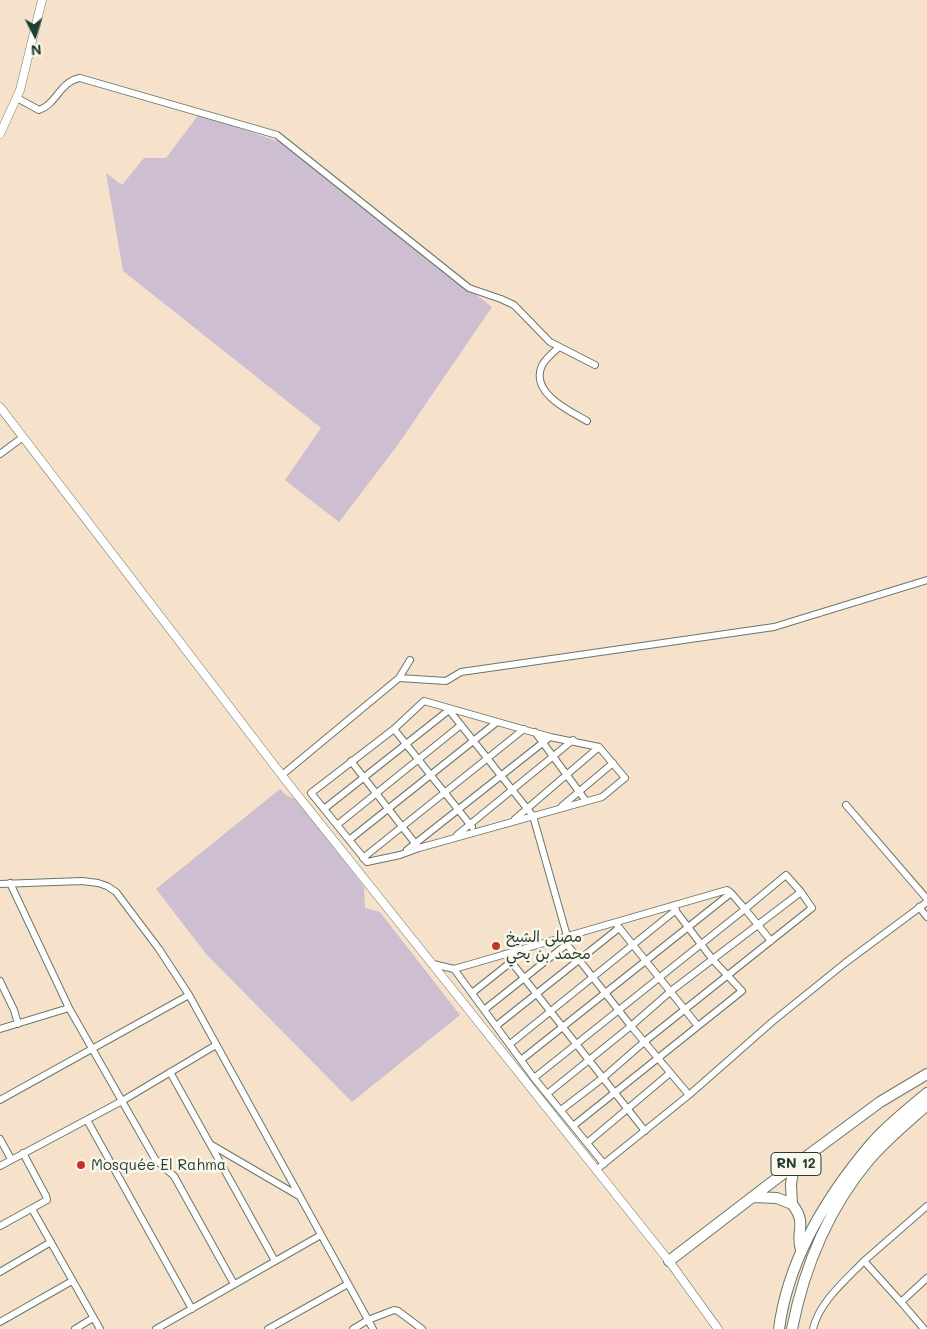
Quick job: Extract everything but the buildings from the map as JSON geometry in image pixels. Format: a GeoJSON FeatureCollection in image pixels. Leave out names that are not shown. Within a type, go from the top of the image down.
{"type":"FeatureCollection","features":[{"type":"Feature","properties":{"kind":"highway","name":"RN 12"},"geometry":{"type":"LineString","coordinates":[[669,1261],[880,1102],[927,1074]]}},
{"type":"Feature","properties":{"kind":"highway"},"geometry":{"type":"LineString","coordinates":[[779,1329],[786,1296],[802,1250],[843,1179],[872,1143],[927,1093]]}},
{"type":"Feature","properties":{"kind":"highway"},"geometry":{"type":"LineString","coordinates":[[792,1329],[798,1297],[810,1261],[828,1220],[868,1161],[896,1132],[927,1105]]}},
{"type":"Feature","properties":{"kind":"highway"},"geometry":{"type":"LineString","coordinates":[[794,1165],[791,1184],[792,1204],[801,1221],[799,1242],[802,1250]]}},
{"type":"Feature","properties":{"kind":"highway"},"geometry":{"type":"LineString","coordinates":[[753,1197],[769,1197],[792,1204]]}},
{"type":"Feature","properties":{"kind":"street"},"geometry":{"type":"LineString","coordinates":[[0,134],[17,98],[42,0]]}},
{"type":"Feature","properties":{"kind":"street"},"geometry":{"type":"LineString","coordinates":[[17,98],[39,110],[48,106],[71,80],[80,78],[277,135],[469,288],[501,299],[514,306],[550,342],[595,365]]}},
{"type":"Feature","properties":{"kind":"street"},"geometry":{"type":"LineString","coordinates":[[559,347],[540,368],[541,384],[556,403],[587,421]]}},
{"type":"Feature","properties":{"kind":"street"},"geometry":{"type":"LineString","coordinates":[[0,407],[282,775],[669,1261],[718,1329]]}},
{"type":"Feature","properties":{"kind":"street"},"geometry":{"type":"LineString","coordinates":[[0,454],[23,437]]}},
{"type":"Feature","properties":{"kind":"street"},"geometry":{"type":"LineString","coordinates":[[399,678],[446,681],[461,672],[774,627],[927,580]]}},
{"type":"Feature","properties":{"kind":"street"},"geometry":{"type":"LineString","coordinates":[[282,775],[399,678],[410,660]]}},
{"type":"Feature","properties":{"kind":"street"},"geometry":{"type":"LineString","coordinates":[[417,846],[454,838],[602,797],[625,778],[599,747],[573,740],[550,737],[524,728],[449,710],[424,701],[394,728],[311,793],[367,862],[400,856],[417,846],[458,810],[550,737]]}},
{"type":"Feature","properties":{"kind":"street"},"geometry":{"type":"LineString","coordinates":[[449,710],[532,816],[567,944],[631,1026],[689,1095]]}},
{"type":"Feature","properties":{"kind":"street"},"geometry":{"type":"LineString","coordinates":[[324,809],[449,710]]}},
{"type":"Feature","properties":{"kind":"street"},"geometry":{"type":"LineString","coordinates":[[349,840],[497,722]]}},
{"type":"Feature","properties":{"kind":"street"},"geometry":{"type":"LineString","coordinates":[[337,825],[461,725]]}},
{"type":"Feature","properties":{"kind":"street"},"geometry":{"type":"LineString","coordinates":[[394,728],[476,832]]}},
{"type":"Feature","properties":{"kind":"street"},"geometry":{"type":"LineString","coordinates":[[363,858],[524,728]]}},
{"type":"Feature","properties":{"kind":"street"},"geometry":{"type":"LineString","coordinates":[[534,731],[586,801]]}},
{"type":"Feature","properties":{"kind":"street"},"geometry":{"type":"LineString","coordinates":[[454,838],[573,740]]}},
{"type":"Feature","properties":{"kind":"street"},"geometry":{"type":"LineString","coordinates":[[512,822],[599,747]]}},
{"type":"Feature","properties":{"kind":"street"},"geometry":{"type":"LineString","coordinates":[[351,761],[417,846]]}},
{"type":"Feature","properties":{"kind":"street"},"geometry":{"type":"LineString","coordinates":[[560,808],[613,763]]}},
{"type":"Feature","properties":{"kind":"street"},"geometry":{"type":"LineString","coordinates":[[596,1170],[689,1095],[787,1010],[927,900],[846,805]]}},
{"type":"Feature","properties":{"kind":"street"},"geometry":{"type":"LineString","coordinates":[[534,1078],[786,875],[800,892],[812,908],[644,1042],[604,1077],[560,1110]]}},
{"type":"Feature","properties":{"kind":"street"},"geometry":{"type":"LineString","coordinates":[[0,884],[82,881],[107,886],[116,892],[135,915],[189,995],[373,1329]]}},
{"type":"Feature","properties":{"kind":"street"},"geometry":{"type":"LineString","coordinates":[[10,884],[69,1008],[155,1159],[174,1176],[234,1284]]}},
{"type":"Feature","properties":{"kind":"street"},"geometry":{"type":"LineString","coordinates":[[433,964],[454,968],[564,937],[617,925],[726,890],[732,893],[771,941]]}},
{"type":"Feature","properties":{"kind":"street"},"geometry":{"type":"LineString","coordinates":[[547,1094],[671,991],[800,892]]}},
{"type":"Feature","properties":{"kind":"street"},"geometry":{"type":"LineString","coordinates":[[521,1060],[732,893]]}},
{"type":"Feature","properties":{"kind":"street"},"geometry":{"type":"LineString","coordinates":[[919,907],[927,917]]}},
{"type":"Feature","properties":{"kind":"street"},"geometry":{"type":"LineString","coordinates":[[574,1126],[742,991],[713,960],[674,908]]}},
{"type":"Feature","properties":{"kind":"street"},"geometry":{"type":"LineString","coordinates":[[510,1044],[633,945],[674,908]]}},
{"type":"Feature","properties":{"kind":"street"},"geometry":{"type":"LineString","coordinates":[[617,925],[698,1026]]}},
{"type":"Feature","properties":{"kind":"street"},"geometry":{"type":"LineString","coordinates":[[496,1026],[579,960],[617,925]]}},
{"type":"Feature","properties":{"kind":"street"},"geometry":{"type":"LineString","coordinates":[[484,1010],[567,944]]}},
{"type":"Feature","properties":{"kind":"street"},"geometry":{"type":"LineString","coordinates":[[505,954],[646,1130]]}},
{"type":"Feature","properties":{"kind":"street"},"geometry":{"type":"LineString","coordinates":[[472,993],[511,962]]}},
{"type":"Feature","properties":{"kind":"street"},"geometry":{"type":"LineString","coordinates":[[454,968],[534,1078],[604,1164]]}},
{"type":"Feature","properties":{"kind":"street"},"geometry":{"type":"LineString","coordinates":[[0,981],[18,1024]]}},
{"type":"Feature","properties":{"kind":"street"},"geometry":{"type":"LineString","coordinates":[[0,1100],[189,995]]}},
{"type":"Feature","properties":{"kind":"street"},"geometry":{"type":"LineString","coordinates":[[0,1029],[69,1008]]}},
{"type":"Feature","properties":{"kind":"street"},"geometry":{"type":"LineString","coordinates":[[0,1166],[122,1101],[216,1045]]}},
{"type":"Feature","properties":{"kind":"street"},"geometry":{"type":"LineString","coordinates":[[170,1072],[275,1261]]}},
{"type":"Feature","properties":{"kind":"street"},"geometry":{"type":"LineString","coordinates":[[587,1143],[670,1073]]}},
{"type":"Feature","properties":{"kind":"street"},"geometry":{"type":"LineString","coordinates":[[87,1120],[192,1309]]}},
{"type":"Feature","properties":{"kind":"street"},"geometry":{"type":"LineString","coordinates":[[0,1139],[11,1159]]}},
{"type":"Feature","properties":{"kind":"street"},"geometry":{"type":"LineString","coordinates":[[210,1144],[300,1196]]}},
{"type":"Feature","properties":{"kind":"street"},"geometry":{"type":"LineString","coordinates":[[0,1226],[46,1200],[46,1196],[23,1153]]}},
{"type":"Feature","properties":{"kind":"street"},"geometry":{"type":"LineString","coordinates":[[813,1329],[819,1314],[832,1296],[864,1261],[927,1206]]}},
{"type":"Feature","properties":{"kind":"street"},"geometry":{"type":"LineString","coordinates":[[32,1209],[100,1329]]}},
{"type":"Feature","properties":{"kind":"street"},"geometry":{"type":"LineString","coordinates":[[156,1329],[321,1235]]}},
{"type":"Feature","properties":{"kind":"street"},"geometry":{"type":"LineString","coordinates":[[0,1272],[51,1242]]}},
{"type":"Feature","properties":{"kind":"street"},"geometry":{"type":"LineString","coordinates":[[864,1261],[924,1329]]}},
{"type":"Feature","properties":{"kind":"street"},"geometry":{"type":"LineString","coordinates":[[901,1302],[927,1278]]}},
{"type":"Feature","properties":{"kind":"street"},"geometry":{"type":"LineString","coordinates":[[0,1322],[72,1281]]}},
{"type":"Feature","properties":{"kind":"street"},"geometry":{"type":"LineString","coordinates":[[268,1329],[348,1284]]}},
{"type":"Feature","properties":{"kind":"street"},"geometry":{"type":"LineString","coordinates":[[353,1329],[368,1320],[394,1310],[422,1329]]}},
{"type":"Feature","properties":{"kind":"street"},"geometry":{"type":"LineString","coordinates":[[75,1329],[93,1318]]}},
{"type":"Feature","properties":{"kind":"shaded area"},"geometry":{"type":"Polygon","coordinates":[[[199,114],[283,143],[492,307],[397,446],[339,522],[285,480],[321,428],[123,271],[106,173],[122,185],[144,158],[166,158],[199,114]]]}},
{"type":"Feature","properties":{"kind":"shaded area"},"geometry":{"type":"Polygon","coordinates":[[[280,789],[286,795],[297,800],[364,887],[365,908],[380,912],[460,1015],[352,1102],[207,955],[156,889],[280,789]]]}},
{"type":"Feature","properties":{"kind":"place","name":"مصلى الشيخ محمد بن يحي"},"geometry":{"type":"Point","coordinates":[496,946]}},
{"type":"Feature","properties":{"kind":"place","name":"Mosquée El Rahma"},"geometry":{"type":"Point","coordinates":[81,1165]}}]}
